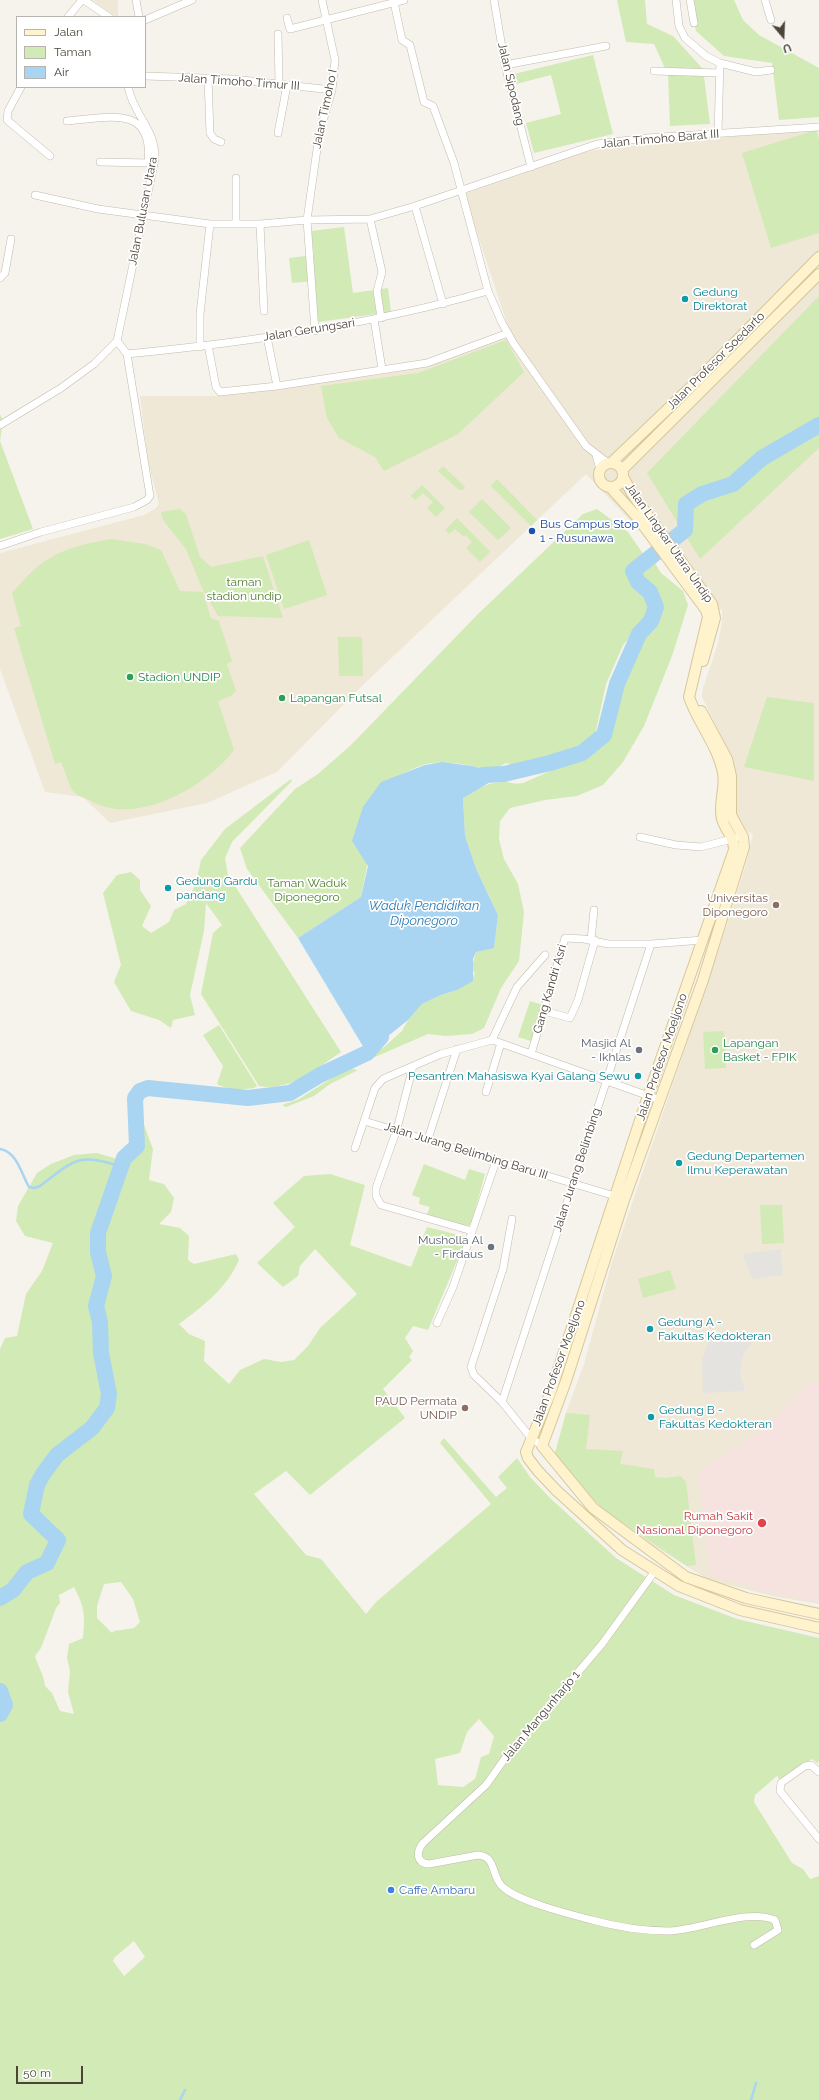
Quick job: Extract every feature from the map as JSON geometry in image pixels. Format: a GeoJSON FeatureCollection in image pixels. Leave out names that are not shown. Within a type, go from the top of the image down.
{"type":"FeatureCollection","features":[{"type":"Feature","properties":{"kind":"street"},"geometry":{"type":"LineString","coordinates":[[69,16],[83,0],[107,16]]}},
{"type":"Feature","properties":{"kind":"street"},"geometry":{"type":"LineString","coordinates":[[136,0],[138,16]]}},
{"type":"Feature","properties":{"kind":"street"},"geometry":{"type":"LineString","coordinates":[[146,19],[176,3],[192,0]]}},
{"type":"Feature","properties":{"kind":"street","name":"Jalan Timoho I"},"geometry":{"type":"LineString","coordinates":[[315,331],[307,220],[319,136],[332,90],[335,60],[328,21],[322,0]]}},
{"type":"Feature","properties":{"kind":"street"},"geometry":{"type":"LineString","coordinates":[[287,18],[290,29],[328,21],[379,3],[404,0]]}},
{"type":"Feature","properties":{"kind":"street","name":"Jalan Sipodang"},"geometry":{"type":"LineString","coordinates":[[494,0],[505,65],[531,167]]}},
{"type":"Feature","properties":{"kind":"street"},"geometry":{"type":"LineString","coordinates":[[676,0],[679,26],[685,38],[706,56],[720,62],[756,72],[771,70]]}},
{"type":"Feature","properties":{"kind":"street"},"geometry":{"type":"LineString","coordinates":[[690,0],[694,23]]}},
{"type":"Feature","properties":{"kind":"street"},"geometry":{"type":"LineString","coordinates":[[765,0],[771,20]]}},
{"type":"Feature","properties":{"kind":"street"},"geometry":{"type":"LineString","coordinates":[[394,2],[402,40],[410,45],[424,102],[433,106],[448,146],[488,291],[508,333],[586,446],[606,465]]}},
{"type":"Feature","properties":{"kind":"street"},"geometry":{"type":"LineString","coordinates":[[278,34],[279,84]]}},
{"type":"Feature","properties":{"kind":"street"},"geometry":{"type":"LineString","coordinates":[[505,65],[606,46]]}},
{"type":"Feature","properties":{"kind":"street"},"geometry":{"type":"LineString","coordinates":[[718,133],[720,62]]}},
{"type":"Feature","properties":{"kind":"street"},"geometry":{"type":"LineString","coordinates":[[654,71],[720,73]]}},
{"type":"Feature","properties":{"kind":"street","name":"Jalan Timoho Timur III"},"geometry":{"type":"LineString","coordinates":[[146,76],[208,78],[332,90]]}},
{"type":"Feature","properties":{"kind":"street"},"geometry":{"type":"LineString","coordinates":[[208,78],[210,133],[214,139],[221,142]]}},
{"type":"Feature","properties":{"kind":"street"},"geometry":{"type":"LineString","coordinates":[[278,133],[287,85]]}},
{"type":"Feature","properties":{"kind":"street"},"geometry":{"type":"LineString","coordinates":[[20,88],[8,111],[7,120],[50,156]]}},
{"type":"Feature","properties":{"kind":"street","name":"Jalan Bulusan Utara"},"geometry":{"type":"LineString","coordinates":[[117,341],[155,148],[150,133],[134,108],[128,88]]}},
{"type":"Feature","properties":{"kind":"street"},"geometry":{"type":"LineString","coordinates":[[67,121],[121,117],[131,119],[140,128],[148,142],[151,163],[100,162]]}},
{"type":"Feature","properties":{"kind":"street","name":"Jalan Timoho Barat III"},"geometry":{"type":"LineString","coordinates":[[35,195],[98,209],[210,224],[260,224],[307,220],[370,219],[461,191],[597,144],[646,138],[819,127]]}},
{"type":"Feature","properties":{"kind":"street"},"geometry":{"type":"LineString","coordinates":[[236,178],[236,224]]}},
{"type":"Feature","properties":{"kind":"street"},"geometry":{"type":"LineString","coordinates":[[415,206],[443,304]]}},
{"type":"Feature","properties":{"kind":"street"},"geometry":{"type":"LineString","coordinates":[[370,219],[382,272],[377,291],[382,369]]}},
{"type":"Feature","properties":{"kind":"street"},"geometry":{"type":"LineString","coordinates":[[210,224],[200,314],[204,346],[216,387],[220,392],[277,386],[427,363],[508,333]]}},
{"type":"Feature","properties":{"kind":"street"},"geometry":{"type":"LineString","coordinates":[[260,224],[264,311]]}},
{"type":"Feature","properties":{"kind":"street"},"geometry":{"type":"LineString","coordinates":[[0,278],[5,273],[11,239]]}},
{"type":"Feature","properties":{"kind":"street","name":"Jalan Profesor Soedarto"},"geometry":{"type":"LineString","coordinates":[[606,465],[698,380],[819,258]]}},
{"type":"Feature","properties":{"kind":"street","name":"Jalan Profesor Soedarto"},"geometry":{"type":"LineString","coordinates":[[623,473],[819,274]]}},
{"type":"Feature","properties":{"kind":"street","name":"Jalan Gerungsari"},"geometry":{"type":"LineString","coordinates":[[127,354],[204,346],[315,331],[378,319],[443,304],[488,291]]}},
{"type":"Feature","properties":{"kind":"street"},"geometry":{"type":"LineString","coordinates":[[268,337],[277,386]]}},
{"type":"Feature","properties":{"kind":"street"},"geometry":{"type":"LineString","coordinates":[[0,425],[61,388],[94,364],[117,341],[127,354],[150,490],[147,500],[134,507],[41,532],[0,546]]}},
{"type":"Feature","properties":{"kind":"street"},"geometry":{"type":"LineString","coordinates":[[616,463],[623,473],[619,485],[610,487],[600,480],[606,465],[616,463]]}},
{"type":"Feature","properties":{"kind":"street","name":"Jalan Lingkar Utara Undip"},"geometry":{"type":"LineString","coordinates":[[623,473],[642,507],[695,588]]}},
{"type":"Feature","properties":{"kind":"street","name":"Jalan Lingkar Utara Undip"},"geometry":{"type":"LineString","coordinates":[[610,487],[637,517],[705,601],[708,617],[689,697],[727,775],[731,815],[738,838]]}},
{"type":"Feature","properties":{"kind":"street"},"geometry":{"type":"LineString","coordinates":[[640,837],[676,845],[701,847],[738,838]]}},
{"type":"Feature","properties":{"kind":"street"},"geometry":{"type":"LineString","coordinates":[[651,944],[703,940],[738,838]]}},
{"type":"Feature","properties":{"kind":"street"},"geometry":{"type":"LineString","coordinates":[[542,1446],[566,1381],[619,1198],[660,1100],[703,980],[744,847],[738,838]]}},
{"type":"Feature","properties":{"kind":"street"},"geometry":{"type":"LineString","coordinates":[[544,1011],[570,1018],[578,1000],[593,940],[594,910]]}},
{"type":"Feature","properties":{"kind":"street","name":"Gang Kandri Asri"},"geometry":{"type":"LineString","coordinates":[[531,1054],[565,938],[593,940],[608,944],[651,944]]}},
{"type":"Feature","properties":{"kind":"street","name":"Jalan Profesor Moeljono"},"geometry":{"type":"LineString","coordinates":[[703,940],[648,1096],[619,1198],[590,1276],[550,1394],[526,1449],[526,1455],[543,1476],[622,1550],[679,1586],[723,1604],[819,1628]]}},
{"type":"Feature","properties":{"kind":"street","name":"Jalan Jurang Belimbing"},"geometry":{"type":"LineString","coordinates":[[502,1402],[651,944]]}},
{"type":"Feature","properties":{"kind":"street"},"geometry":{"type":"LineString","coordinates":[[492,1040],[517,986],[545,955]]}},
{"type":"Feature","properties":{"kind":"street"},"geometry":{"type":"LineString","coordinates":[[355,1148],[377,1085],[382,1079],[441,1054],[492,1040],[606,1082],[660,1100]]}},
{"type":"Feature","properties":{"kind":"street"},"geometry":{"type":"LineString","coordinates":[[486,1092],[501,1043]]}},
{"type":"Feature","properties":{"kind":"street"},"geometry":{"type":"LineString","coordinates":[[428,1138],[457,1049]]}},
{"type":"Feature","properties":{"kind":"street"},"geometry":{"type":"LineString","coordinates":[[413,1066],[396,1129],[376,1188],[378,1201],[381,1205],[472,1231]]}},
{"type":"Feature","properties":{"kind":"street","name":"Jalan Jurang Belimbing Baru III"},"geometry":{"type":"LineString","coordinates":[[364,1121],[428,1138],[496,1161],[619,1198]]}},
{"type":"Feature","properties":{"kind":"street"},"geometry":{"type":"LineString","coordinates":[[437,1323],[453,1287],[496,1161]]}},
{"type":"Feature","properties":{"kind":"street"},"geometry":{"type":"LineString","coordinates":[[512,1219],[503,1269],[472,1367],[474,1375],[502,1402],[531,1438],[542,1446],[593,1508],[686,1576],[730,1593],[819,1614]]}},
{"type":"Feature","properties":{"kind":"street","name":"Jalan Mangunharjo 1"},"geometry":{"type":"LineString","coordinates":[[655,1571],[602,1644],[506,1757],[486,1785],[423,1843],[418,1852],[421,1862],[429,1864],[478,1855],[485,1856],[490,1859],[496,1878],[504,1888],[537,1904],[593,1920],[638,1929],[671,1931],[758,1917],[774,1920],[778,1930],[754,1945]]}},
{"type":"Feature","properties":{"kind":"street"},"geometry":{"type":"LineString","coordinates":[[819,1772],[811,1765],[804,1766],[781,1783],[779,1787],[780,1791],[819,1839]]}},
{"type":"Feature","properties":{"kind":"shaded area"},"geometry":{"type":"Polygon","coordinates":[[[93,0],[118,0],[118,16],[115,16],[93,0]]]}},
{"type":"Feature","properties":{"kind":"shaded area","name":"Universitas Diponegoro"},"geometry":{"type":"Polygon","coordinates":[[[819,128],[819,1604],[772,1596],[707,1579],[648,1542],[555,1453],[566,1413],[584,1364],[612,1262],[720,946],[746,864],[753,834],[742,829],[736,823],[731,758],[702,697],[703,688],[718,643],[722,622],[722,609],[707,615],[638,529],[586,474],[364,684],[277,772],[207,803],[110,823],[83,797],[45,792],[0,669],[0,553],[144,515],[155,509],[159,504],[148,461],[140,396],[219,396],[377,375],[425,367],[504,336],[508,326],[465,197],[467,193],[578,154],[594,150],[819,128]]]}},
{"type":"Feature","properties":{"kind":"shaded area"},"geometry":{"type":"Polygon","coordinates":[[[781,1249],[783,1275],[752,1279],[743,1254],[781,1249]]]}},
{"type":"Feature","properties":{"kind":"shaded area"},"geometry":{"type":"Polygon","coordinates":[[[737,1329],[754,1340],[743,1355],[740,1374],[745,1391],[703,1393],[702,1361],[710,1335],[725,1342],[729,1341],[737,1329]]]}},
{"type":"Feature","properties":{"kind":"shaded area","name":"Rumah Sakit Nasional Diponegoro"},"geometry":{"type":"Polygon","coordinates":[[[812,1381],[819,1381],[819,1602],[764,1591],[746,1584],[711,1576],[698,1471],[756,1435],[812,1381]]]}},
{"type":"Feature","properties":{"kind":"green space"},"geometry":{"type":"Polygon","coordinates":[[[617,0],[645,0],[647,24],[673,36],[703,69],[710,124],[670,126],[668,75],[654,44],[626,42],[617,0]]]}},
{"type":"Feature","properties":{"kind":"green space"},"geometry":{"type":"Polygon","coordinates":[[[689,0],[734,0],[743,20],[759,35],[819,68],[819,117],[779,120],[772,63],[724,56],[696,31],[689,0]]]}},
{"type":"Feature","properties":{"kind":"green space"},"geometry":{"type":"Polygon","coordinates":[[[593,55],[613,134],[534,153],[526,123],[561,114],[551,75],[516,84],[514,74],[593,55]]]}},
{"type":"Feature","properties":{"kind":"green space"},"geometry":{"type":"Polygon","coordinates":[[[816,130],[819,140],[819,233],[771,248],[742,153],[816,130]]]}},
{"type":"Feature","properties":{"kind":"green space"},"geometry":{"type":"Polygon","coordinates":[[[344,227],[353,293],[388,288],[391,312],[318,322],[313,281],[292,283],[289,258],[314,255],[311,231],[344,227]]]}},
{"type":"Feature","properties":{"kind":"green space"},"geometry":{"type":"Polygon","coordinates":[[[819,296],[819,448],[700,559],[647,473],[819,296]]]}},
{"type":"Feature","properties":{"kind":"green space"},"geometry":{"type":"Polygon","coordinates":[[[506,340],[524,372],[458,434],[384,471],[375,457],[339,438],[327,418],[321,386],[418,373],[506,340]]]}},
{"type":"Feature","properties":{"kind":"green space"},"geometry":{"type":"Polygon","coordinates":[[[0,414],[3,421],[0,441],[0,414]]]}},
{"type":"Feature","properties":{"kind":"green space"},"geometry":{"type":"Polygon","coordinates":[[[0,441],[33,529],[0,539],[0,441]]]}},
{"type":"Feature","properties":{"kind":"green space"},"geometry":{"type":"Polygon","coordinates":[[[443,466],[465,487],[463,490],[459,490],[438,471],[443,466]]]}},
{"type":"Feature","properties":{"kind":"green space"},"geometry":{"type":"Polygon","coordinates":[[[497,479],[537,520],[531,526],[491,486],[497,479]]]}},
{"type":"Feature","properties":{"kind":"green space"},"geometry":{"type":"Polygon","coordinates":[[[422,485],[445,508],[436,517],[427,508],[433,502],[423,493],[415,500],[411,496],[422,485]]]}},
{"type":"Feature","properties":{"kind":"green space"},"geometry":{"type":"Polygon","coordinates":[[[482,499],[511,528],[498,540],[469,512],[482,499]]]}},
{"type":"Feature","properties":{"kind":"green space","name":"taman stadion undip"},"geometry":{"type":"Polygon","coordinates":[[[180,509],[186,514],[200,557],[211,567],[263,556],[283,618],[218,616],[202,588],[186,549],[163,520],[161,512],[180,509]]]}},
{"type":"Feature","properties":{"kind":"green space","name":"Taman Waduk Diponegoro"},"geometry":{"type":"Polygon","coordinates":[[[597,509],[628,532],[644,555],[627,570],[635,586],[647,596],[648,616],[623,645],[606,684],[595,735],[585,745],[546,760],[515,766],[506,763],[492,771],[459,764],[426,764],[383,783],[361,897],[298,938],[247,869],[240,848],[295,789],[318,774],[351,745],[478,614],[583,514],[597,509]]]}},
{"type":"Feature","properties":{"kind":"green space"},"geometry":{"type":"Polygon","coordinates":[[[457,518],[490,552],[480,562],[466,548],[472,542],[466,535],[464,537],[455,529],[449,534],[445,530],[457,518]]]}},
{"type":"Feature","properties":{"kind":"green space","name":"Stadion UNDIP"},"geometry":{"type":"Polygon","coordinates":[[[111,539],[145,544],[161,550],[180,591],[203,592],[211,618],[219,621],[232,661],[227,664],[236,691],[231,696],[218,701],[234,750],[222,764],[188,789],[168,799],[148,806],[127,809],[107,807],[78,795],[71,788],[61,762],[55,764],[14,628],[21,626],[12,593],[33,571],[53,556],[62,552],[81,545],[111,539]]]}},
{"type":"Feature","properties":{"kind":"green space"},"geometry":{"type":"Polygon","coordinates":[[[309,540],[327,595],[284,609],[266,555],[309,540]]]}},
{"type":"Feature","properties":{"kind":"green space"},"geometry":{"type":"Polygon","coordinates":[[[653,560],[661,573],[683,591],[688,605],[672,656],[644,726],[623,762],[603,785],[577,796],[545,800],[510,808],[500,821],[499,839],[504,859],[518,884],[524,912],[519,961],[501,988],[484,1028],[472,1034],[445,1036],[428,1034],[361,1063],[359,1060],[383,1048],[402,1031],[408,1020],[422,1004],[441,995],[457,990],[475,974],[472,967],[476,952],[494,947],[498,915],[477,871],[465,836],[463,798],[486,785],[496,782],[516,784],[523,783],[585,756],[611,738],[620,687],[643,639],[654,625],[660,608],[651,585],[640,574],[653,560]]]}},
{"type":"Feature","properties":{"kind":"green space"},"geometry":{"type":"Polygon","coordinates":[[[338,637],[362,637],[363,676],[339,676],[338,637]]]}},
{"type":"Feature","properties":{"kind":"green space"},"geometry":{"type":"Polygon","coordinates":[[[767,697],[814,703],[814,781],[744,767],[767,697]]]}},
{"type":"Feature","properties":{"kind":"green space"},"geometry":{"type":"Polygon","coordinates":[[[291,779],[292,781],[232,842],[225,858],[228,875],[341,1052],[303,1077],[292,1082],[270,1087],[259,1086],[201,994],[213,933],[222,925],[206,903],[204,931],[190,995],[195,1015],[173,1020],[171,1028],[159,1020],[131,1011],[114,982],[121,965],[103,893],[117,875],[131,872],[140,880],[140,890],[151,906],[142,926],[151,933],[169,922],[174,910],[186,904],[196,883],[201,860],[225,829],[291,779]]]}},
{"type":"Feature","properties":{"kind":"green space"},"geometry":{"type":"Polygon","coordinates":[[[530,1001],[543,1005],[531,1041],[518,1037],[530,1001]]]}},
{"type":"Feature","properties":{"kind":"green space"},"geometry":{"type":"Polygon","coordinates":[[[219,1025],[257,1086],[254,1088],[235,1089],[226,1088],[217,1084],[223,1066],[203,1035],[219,1025]]]}},
{"type":"Feature","properties":{"kind":"green space","name":"Lapangan Basket - FPIK"},"geometry":{"type":"Polygon","coordinates":[[[724,1031],[726,1068],[705,1069],[703,1032],[724,1031]]]}},
{"type":"Feature","properties":{"kind":"green space"},"geometry":{"type":"Polygon","coordinates":[[[348,1068],[358,1070],[330,1084],[314,1096],[286,1107],[282,1105],[299,1099],[348,1068]]]}},
{"type":"Feature","properties":{"kind":"green space"},"geometry":{"type":"Polygon","coordinates":[[[144,1125],[153,1149],[149,1180],[164,1184],[174,1198],[171,1212],[159,1224],[180,1228],[189,1236],[188,1260],[194,1264],[236,1254],[239,1260],[228,1280],[221,1288],[179,1324],[189,1334],[205,1341],[204,1361],[229,1384],[240,1370],[264,1359],[281,1362],[294,1360],[308,1346],[320,1328],[357,1294],[315,1249],[300,1266],[298,1276],[283,1287],[257,1263],[295,1227],[273,1203],[304,1176],[330,1174],[365,1185],[350,1245],[411,1267],[427,1227],[467,1237],[428,1330],[413,1326],[405,1338],[413,1351],[409,1357],[412,1360],[383,1389],[405,1418],[310,1495],[286,1471],[254,1494],[306,1555],[321,1559],[366,1614],[376,1602],[491,1504],[440,1443],[444,1438],[496,1497],[507,1488],[498,1477],[517,1458],[530,1477],[550,1498],[616,1558],[674,1595],[737,1619],[819,1638],[819,1761],[817,1763],[812,1759],[780,1780],[777,1776],[755,1795],[754,1802],[792,1863],[803,1869],[810,1879],[819,1876],[819,2100],[0,2100],[0,1349],[5,1338],[17,1336],[26,1294],[42,1271],[53,1243],[25,1236],[16,1221],[18,1206],[37,1173],[51,1164],[74,1155],[97,1153],[117,1159],[134,1145],[132,1132],[144,1125]],[[121,1582],[104,1584],[97,1606],[97,1618],[112,1633],[114,1631],[134,1628],[140,1622],[133,1599],[121,1582]],[[74,1587],[59,1595],[60,1603],[56,1608],[41,1648],[35,1656],[45,1686],[52,1693],[60,1711],[74,1714],[68,1692],[70,1671],[67,1658],[69,1644],[83,1638],[83,1612],[74,1587]],[[479,1719],[467,1732],[460,1753],[435,1759],[438,1785],[463,1787],[475,1779],[481,1757],[489,1754],[494,1736],[479,1719]],[[134,1941],[115,1957],[113,1961],[124,1976],[145,1957],[134,1941]]]}},
{"type":"Feature","properties":{"kind":"green space"},"geometry":{"type":"Polygon","coordinates":[[[424,1164],[465,1180],[469,1169],[485,1174],[471,1225],[466,1226],[455,1224],[427,1214],[430,1207],[419,1204],[420,1198],[412,1195],[424,1164]]]}},
{"type":"Feature","properties":{"kind":"green space"},"geometry":{"type":"Polygon","coordinates":[[[760,1205],[782,1205],[784,1243],[762,1244],[760,1205]]]}},
{"type":"Feature","properties":{"kind":"green space"},"geometry":{"type":"Polygon","coordinates":[[[670,1270],[676,1289],[643,1298],[638,1279],[670,1270]]]}},
{"type":"Feature","properties":{"kind":"green space"},"geometry":{"type":"Polygon","coordinates":[[[566,1413],[590,1415],[586,1449],[623,1451],[620,1464],[654,1469],[655,1477],[665,1478],[681,1476],[686,1482],[696,1565],[687,1566],[605,1511],[582,1488],[555,1453],[566,1413]]]}},
{"type":"Feature","properties":{"kind":"water","name":"Waduk Pendidikan Diponegoro"},"geometry":{"type":"Polygon","coordinates":[[[442,762],[472,766],[504,774],[463,798],[465,836],[477,871],[498,915],[494,948],[476,952],[473,959],[473,981],[457,990],[441,995],[422,1004],[408,1020],[367,1053],[298,938],[361,897],[368,866],[352,841],[363,807],[381,782],[425,765],[442,762]]]}},
{"type":"Feature","properties":{"kind":"waterway"},"geometry":{"type":"LineString","coordinates":[[483,775],[504,774],[550,763],[582,753],[604,735],[617,684],[639,634],[651,621],[656,607],[650,592],[638,582],[633,571],[685,530],[686,504],[702,494],[733,484],[762,458],[819,425]]}},
{"type":"Feature","properties":{"kind":"waterway"},"geometry":{"type":"LineString","coordinates":[[0,1598],[13,1590],[27,1572],[47,1563],[58,1540],[31,1514],[37,1485],[57,1455],[92,1428],[107,1408],[109,1394],[101,1353],[100,1322],[96,1306],[104,1276],[98,1252],[98,1233],[124,1158],[137,1146],[135,1098],[140,1091],[148,1088],[248,1098],[290,1093],[320,1075],[367,1053],[381,1037]]}},
{"type":"Feature","properties":{"kind":"waterway"},"geometry":{"type":"LineString","coordinates":[[0,1149],[11,1154],[18,1164],[29,1187],[34,1188],[40,1186],[69,1165],[86,1159],[107,1162],[121,1167]]}},
{"type":"Feature","properties":{"kind":"waterway"},"geometry":{"type":"LineString","coordinates":[[0,1691],[5,1705],[0,1714]]}},
{"type":"Feature","properties":{"kind":"waterway"},"geometry":{"type":"LineString","coordinates":[[751,2100],[756,2083]]}},
{"type":"Feature","properties":{"kind":"waterway"},"geometry":{"type":"LineString","coordinates":[[180,2100],[185,2090]]}},
{"type":"Feature","properties":{"kind":"place","name":"Gedung Direktorat"},"geometry":{"type":"Point","coordinates":[685,299]}},
{"type":"Feature","properties":{"kind":"place","name":"Bus Campus Stop 1 - Rusunawa"},"geometry":{"type":"Point","coordinates":[532,531]}},
{"type":"Feature","properties":{"kind":"place","name":"Stadion UNDIP"},"geometry":{"type":"Point","coordinates":[130,677]}},
{"type":"Feature","properties":{"kind":"place","name":"Lapangan Futsal"},"geometry":{"type":"Point","coordinates":[282,698]}},
{"type":"Feature","properties":{"kind":"place","name":"Gedung Gardu pandang"},"geometry":{"type":"Point","coordinates":[168,888]}},
{"type":"Feature","properties":{"kind":"place","name":"Universitas Diponegoro"},"geometry":{"type":"Point","coordinates":[776,905]}},
{"type":"Feature","properties":{"kind":"place","name":"Masjid Al - Ikhlas"},"geometry":{"type":"Point","coordinates":[639,1050]}},
{"type":"Feature","properties":{"kind":"place","name":"Lapangan Basket - FPIK"},"geometry":{"type":"Point","coordinates":[715,1050]}},
{"type":"Feature","properties":{"kind":"place","name":"Pesantren Mahasiswa Kyai Galang Sewu"},"geometry":{"type":"Point","coordinates":[638,1076]}},
{"type":"Feature","properties":{"kind":"place","name":"Gedung Departemen Ilmu Keperawatan"},"geometry":{"type":"Point","coordinates":[679,1163]}},
{"type":"Feature","properties":{"kind":"place","name":"Musholla Al - Firdaus"},"geometry":{"type":"Point","coordinates":[491,1247]}},
{"type":"Feature","properties":{"kind":"place","name":"Gedung A - Fakultas Kedokteran"},"geometry":{"type":"Point","coordinates":[650,1329]}},
{"type":"Feature","properties":{"kind":"place","name":"PAUD Permata UNDIP"},"geometry":{"type":"Point","coordinates":[465,1408]}},
{"type":"Feature","properties":{"kind":"place","name":"Gedung B - Fakultas Kedokteran"},"geometry":{"type":"Point","coordinates":[651,1417]}},
{"type":"Feature","properties":{"kind":"place","name":"Rumah Sakit Nasional Diponegoro"},"geometry":{"type":"Point","coordinates":[762,1523]}},
{"type":"Feature","properties":{"kind":"place","name":"Caffe Ambaru"},"geometry":{"type":"Point","coordinates":[391,1890]}}]}
